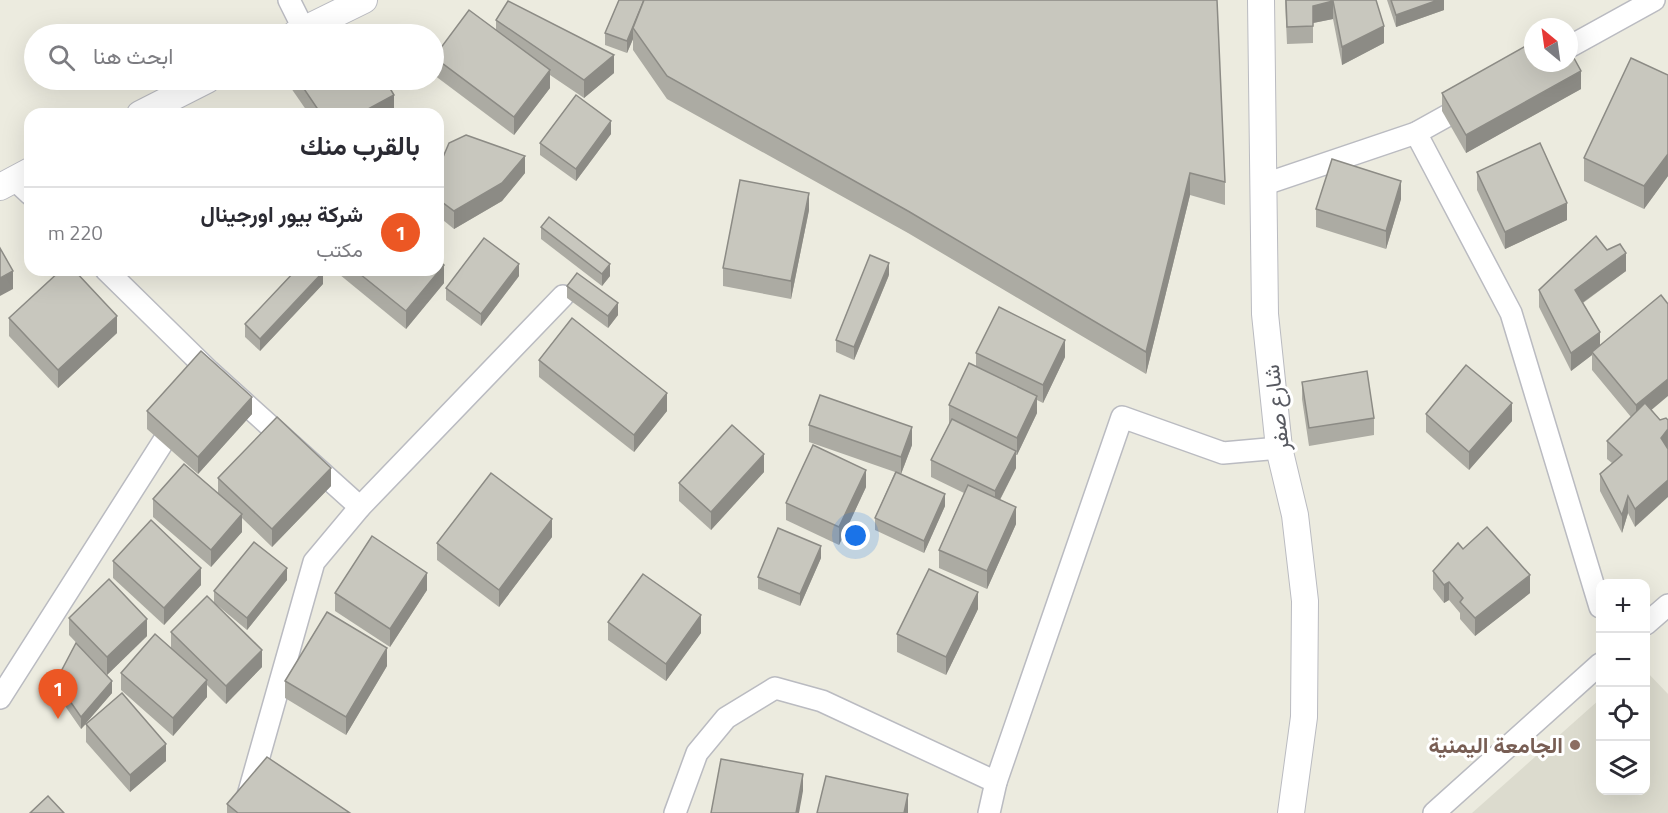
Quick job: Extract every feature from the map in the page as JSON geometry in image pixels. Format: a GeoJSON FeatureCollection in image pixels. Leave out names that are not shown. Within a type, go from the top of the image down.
{"type":"FeatureCollection","features":[{"type":"Feature","properties":{"kind":"street"},"geometry":{"type":"LineString","coordinates":[[289,0],[296,24]]}},
{"type":"Feature","properties":{"kind":"street"},"geometry":{"type":"LineString","coordinates":[[315,24],[364,0]]}},
{"type":"Feature","properties":{"kind":"street","name":"شارع صفر"},"geometry":{"type":"LineString","coordinates":[[1261,0],[1265,314],[1279,448],[1295,515],[1305,602],[1304,717],[1291,813]]}},
{"type":"Feature","properties":{"kind":"street"},"geometry":{"type":"LineString","coordinates":[[1578,42],[1654,0]]}},
{"type":"Feature","properties":{"kind":"street"},"geometry":{"type":"LineString","coordinates":[[152,108],[187,90]]}},
{"type":"Feature","properties":{"kind":"street"},"geometry":{"type":"LineString","coordinates":[[1265,184],[1416,133],[1489,92]]}},
{"type":"Feature","properties":{"kind":"street"},"geometry":{"type":"LineString","coordinates":[[1416,133],[1511,313],[1596,594]]}},
{"type":"Feature","properties":{"kind":"street"},"geometry":{"type":"LineString","coordinates":[[112,276],[209,371],[360,507]]}},
{"type":"Feature","properties":{"kind":"street"},"geometry":{"type":"LineString","coordinates":[[252,808],[314,562],[360,507],[563,296]]}},
{"type":"Feature","properties":{"kind":"street"},"geometry":{"type":"LineString","coordinates":[[0,698],[209,371]]}},
{"type":"Feature","properties":{"kind":"street"},"geometry":{"type":"LineString","coordinates":[[989,813],[996,782],[1122,417],[1224,453],[1279,448]]}},
{"type":"Feature","properties":{"kind":"street"},"geometry":{"type":"LineString","coordinates":[[1650,621],[1668,605]]}},
{"type":"Feature","properties":{"kind":"street"},"geometry":{"type":"LineString","coordinates":[[1434,813],[1596,668]]}},
{"type":"Feature","properties":{"kind":"street"},"geometry":{"type":"LineString","coordinates":[[675,813],[697,753],[726,718],[775,688],[822,701],[996,782]]}},
{"type":"Feature","properties":{"kind":"shaded area","name":"الجامعة اليمنية"},"geometry":{"type":"Polygon","coordinates":[[[1650,675],[1668,694],[1668,813],[1472,813],[1596,703],[1596,795],[1650,795],[1650,675]]]}},
{"type":"Feature","properties":{"kind":"building"},"geometry":{"type":"Polygon","coordinates":[[[619,0],[644,0],[627,41],[605,33],[619,0]]]}},
{"type":"Feature","properties":{"kind":"building"},"geometry":{"type":"Polygon","coordinates":[[[644,0],[1217,0],[1225,182],[1190,173],[1146,352],[908,211],[667,76],[633,28],[644,0]]]}},
{"type":"Feature","properties":{"kind":"building"},"geometry":{"type":"Polygon","coordinates":[[[1286,0],[1376,0],[1384,26],[1342,47],[1333,1],[1313,6],[1313,26],[1287,27],[1286,0]]]}},
{"type":"Feature","properties":{"kind":"building"},"geometry":{"type":"Polygon","coordinates":[[[1391,0],[1438,0],[1396,15],[1391,0]]]}},
{"type":"Feature","properties":{"kind":"building"},"geometry":{"type":"Polygon","coordinates":[[[508,1],[614,55],[584,80],[496,20],[508,1]]]}},
{"type":"Feature","properties":{"kind":"building"},"geometry":{"type":"Polygon","coordinates":[[[469,10],[550,70],[514,117],[444,64],[444,44],[469,10]]]}},
{"type":"Feature","properties":{"kind":"building"},"geometry":{"type":"Polygon","coordinates":[[[1524,47],[1524,72],[1578,72],[1578,66],[1581,71],[1466,135],[1442,93],[1524,47]]]}},
{"type":"Feature","properties":{"kind":"building"},"geometry":{"type":"Polygon","coordinates":[[[1631,58],[1668,75],[1668,154],[1644,186],[1584,158],[1631,58]]]}},
{"type":"Feature","properties":{"kind":"building"},"geometry":{"type":"Polygon","coordinates":[[[305,90],[391,90],[394,95],[370,108],[317,108],[305,90]]]}},
{"type":"Feature","properties":{"kind":"building"},"geometry":{"type":"Polygon","coordinates":[[[576,95],[611,121],[576,169],[540,143],[576,95]]]}},
{"type":"Feature","properties":{"kind":"building"},"geometry":{"type":"Polygon","coordinates":[[[466,135],[525,156],[502,183],[454,211],[444,204],[444,155],[449,143],[466,135]]]}},
{"type":"Feature","properties":{"kind":"building"},"geometry":{"type":"Polygon","coordinates":[[[1540,143],[1567,203],[1505,232],[1477,172],[1540,143]]]}},
{"type":"Feature","properties":{"kind":"building"},"geometry":{"type":"Polygon","coordinates":[[[1332,159],[1401,181],[1386,231],[1316,209],[1332,159]]]}},
{"type":"Feature","properties":{"kind":"building"},"geometry":{"type":"Polygon","coordinates":[[[740,180],[809,193],[791,281],[723,268],[740,180]]]}},
{"type":"Feature","properties":{"kind":"building"},"geometry":{"type":"Polygon","coordinates":[[[549,217],[610,264],[602,274],[541,227],[549,217]]]}},
{"type":"Feature","properties":{"kind":"building"},"geometry":{"type":"Polygon","coordinates":[[[1596,236],[1607,250],[1620,244],[1626,253],[1575,290],[1600,332],[1571,353],[1539,290],[1596,236]]]}},
{"type":"Feature","properties":{"kind":"building"},"geometry":{"type":"Polygon","coordinates":[[[484,238],[519,264],[481,314],[446,288],[484,238]]]}},
{"type":"Feature","properties":{"kind":"building"},"geometry":{"type":"Polygon","coordinates":[[[0,248],[13,271],[0,278],[0,248]]]}},
{"type":"Feature","properties":{"kind":"building"},"geometry":{"type":"Polygon","coordinates":[[[870,255],[889,263],[854,347],[836,340],[870,255]]]}},
{"type":"Feature","properties":{"kind":"building"},"geometry":{"type":"Polygon","coordinates":[[[577,273],[618,303],[608,316],[567,286],[577,273]]]}},
{"type":"Feature","properties":{"kind":"building"},"geometry":{"type":"Polygon","coordinates":[[[54,276],[80,276],[117,316],[58,370],[9,318],[54,276]]]}},
{"type":"Feature","properties":{"kind":"building"},"geometry":{"type":"Polygon","coordinates":[[[290,276],[319,276],[260,339],[245,324],[290,276]]]}},
{"type":"Feature","properties":{"kind":"building"},"geometry":{"type":"Polygon","coordinates":[[[362,276],[435,276],[406,311],[362,276]]]}},
{"type":"Feature","properties":{"kind":"building"},"geometry":{"type":"Polygon","coordinates":[[[1661,295],[1668,304],[1668,379],[1636,405],[1592,352],[1661,295]]]}},
{"type":"Feature","properties":{"kind":"building"},"geometry":{"type":"Polygon","coordinates":[[[999,307],[1065,340],[1043,385],[976,353],[999,307]]]}},
{"type":"Feature","properties":{"kind":"building"},"geometry":{"type":"Polygon","coordinates":[[[572,318],[667,393],[634,435],[539,360],[572,318]]]}},
{"type":"Feature","properties":{"kind":"building"},"geometry":{"type":"Polygon","coordinates":[[[201,351],[252,397],[198,457],[147,411],[201,351]]]}},
{"type":"Feature","properties":{"kind":"building"},"geometry":{"type":"Polygon","coordinates":[[[969,363],[1037,396],[1017,438],[949,405],[969,363]]]}},
{"type":"Feature","properties":{"kind":"building"},"geometry":{"type":"Polygon","coordinates":[[[1466,365],[1512,403],[1469,452],[1426,414],[1466,365]]]}},
{"type":"Feature","properties":{"kind":"building"},"geometry":{"type":"Polygon","coordinates":[[[1367,371],[1374,418],[1309,428],[1302,382],[1367,371]]]}},
{"type":"Feature","properties":{"kind":"building"},"geometry":{"type":"Polygon","coordinates":[[[820,395],[912,427],[901,457],[809,425],[820,395]]]}},
{"type":"Feature","properties":{"kind":"building"},"geometry":{"type":"Polygon","coordinates":[[[1645,403],[1660,420],[1666,418],[1668,420],[1668,429],[1661,438],[1668,449],[1668,480],[1635,509],[1628,496],[1622,515],[1600,474],[1622,455],[1607,441],[1645,403]]]}},
{"type":"Feature","properties":{"kind":"building"},"geometry":{"type":"Polygon","coordinates":[[[277,417],[331,468],[272,529],[218,478],[277,417]]]}},
{"type":"Feature","properties":{"kind":"building"},"geometry":{"type":"Polygon","coordinates":[[[952,419],[1016,451],[995,491],[931,460],[952,419]]]}},
{"type":"Feature","properties":{"kind":"building"},"geometry":{"type":"Polygon","coordinates":[[[732,425],[764,454],[711,512],[679,483],[732,425]]]}},
{"type":"Feature","properties":{"kind":"building"},"geometry":{"type":"Polygon","coordinates":[[[813,445],[866,470],[839,527],[786,503],[813,445]]]}},
{"type":"Feature","properties":{"kind":"building"},"geometry":{"type":"Polygon","coordinates":[[[184,464],[242,514],[211,550],[153,499],[184,464]]]}},
{"type":"Feature","properties":{"kind":"building"},"geometry":{"type":"Polygon","coordinates":[[[896,472],[945,494],[924,541],[875,518],[896,472]]]}},
{"type":"Feature","properties":{"kind":"building"},"geometry":{"type":"Polygon","coordinates":[[[491,473],[552,519],[499,590],[437,543],[491,473]]]}},
{"type":"Feature","properties":{"kind":"building"},"geometry":{"type":"Polygon","coordinates":[[[968,485],[1016,507],[987,571],[939,550],[968,485]]]}},
{"type":"Feature","properties":{"kind":"building"},"geometry":{"type":"Polygon","coordinates":[[[151,520],[201,568],[164,608],[113,561],[151,520]]]}},
{"type":"Feature","properties":{"kind":"building"},"geometry":{"type":"Polygon","coordinates":[[[1487,527],[1530,575],[1475,618],[1460,602],[1463,598],[1449,582],[1444,585],[1433,571],[1458,543],[1463,549],[1487,527]]]}},
{"type":"Feature","properties":{"kind":"building"},"geometry":{"type":"Polygon","coordinates":[[[778,528],[821,546],[800,594],[758,577],[778,528]]]}},
{"type":"Feature","properties":{"kind":"building"},"geometry":{"type":"Polygon","coordinates":[[[372,536],[427,573],[390,629],[335,593],[372,536]]]}},
{"type":"Feature","properties":{"kind":"building"},"geometry":{"type":"Polygon","coordinates":[[[254,542],[287,568],[247,618],[214,591],[254,542]]]}},
{"type":"Feature","properties":{"kind":"building"},"geometry":{"type":"Polygon","coordinates":[[[929,569],[978,592],[946,657],[897,634],[929,569]]]}},
{"type":"Feature","properties":{"kind":"building"},"geometry":{"type":"Polygon","coordinates":[[[643,574],[701,615],[666,664],[608,622],[643,574]]]}},
{"type":"Feature","properties":{"kind":"building"},"geometry":{"type":"Polygon","coordinates":[[[109,579],[147,619],[107,657],[69,618],[109,579]]]}},
{"type":"Feature","properties":{"kind":"building"},"geometry":{"type":"Polygon","coordinates":[[[207,596],[262,650],[226,686],[171,632],[207,596]]]}},
{"type":"Feature","properties":{"kind":"building"},"geometry":{"type":"Polygon","coordinates":[[[327,612],[387,648],[346,717],[285,681],[327,612]]]}},
{"type":"Feature","properties":{"kind":"building"},"geometry":{"type":"Polygon","coordinates":[[[155,634],[207,680],[173,718],[121,673],[155,634]]]}},
{"type":"Feature","properties":{"kind":"building"},"geometry":{"type":"Polygon","coordinates":[[[76,643],[112,681],[81,717],[56,681],[76,643]]]}},
{"type":"Feature","properties":{"kind":"building"},"geometry":{"type":"Polygon","coordinates":[[[122,693],[166,744],[130,775],[86,724],[122,693]]]}},
{"type":"Feature","properties":{"kind":"building"},"geometry":{"type":"Polygon","coordinates":[[[267,757],[350,813],[238,813],[227,804],[267,757]]]}},
{"type":"Feature","properties":{"kind":"building"},"geometry":{"type":"Polygon","coordinates":[[[721,759],[803,774],[796,813],[711,813],[721,759]]]}},
{"type":"Feature","properties":{"kind":"building"},"geometry":{"type":"Polygon","coordinates":[[[826,776],[908,794],[904,813],[817,813],[826,776]]]}},
{"type":"Feature","properties":{"kind":"building"},"geometry":{"type":"Polygon","coordinates":[[[48,796],[64,813],[30,813],[48,796]]]}},
{"type":"Feature","properties":{"kind":"place","name":"شركة بيور اورجينال"},"geometry":{"type":"Point","coordinates":[58,719]}},
{"type":"Feature","properties":{"kind":"place","name":"الجامعة اليمنية"},"geometry":{"type":"Point","coordinates":[1575,745]}}]}
